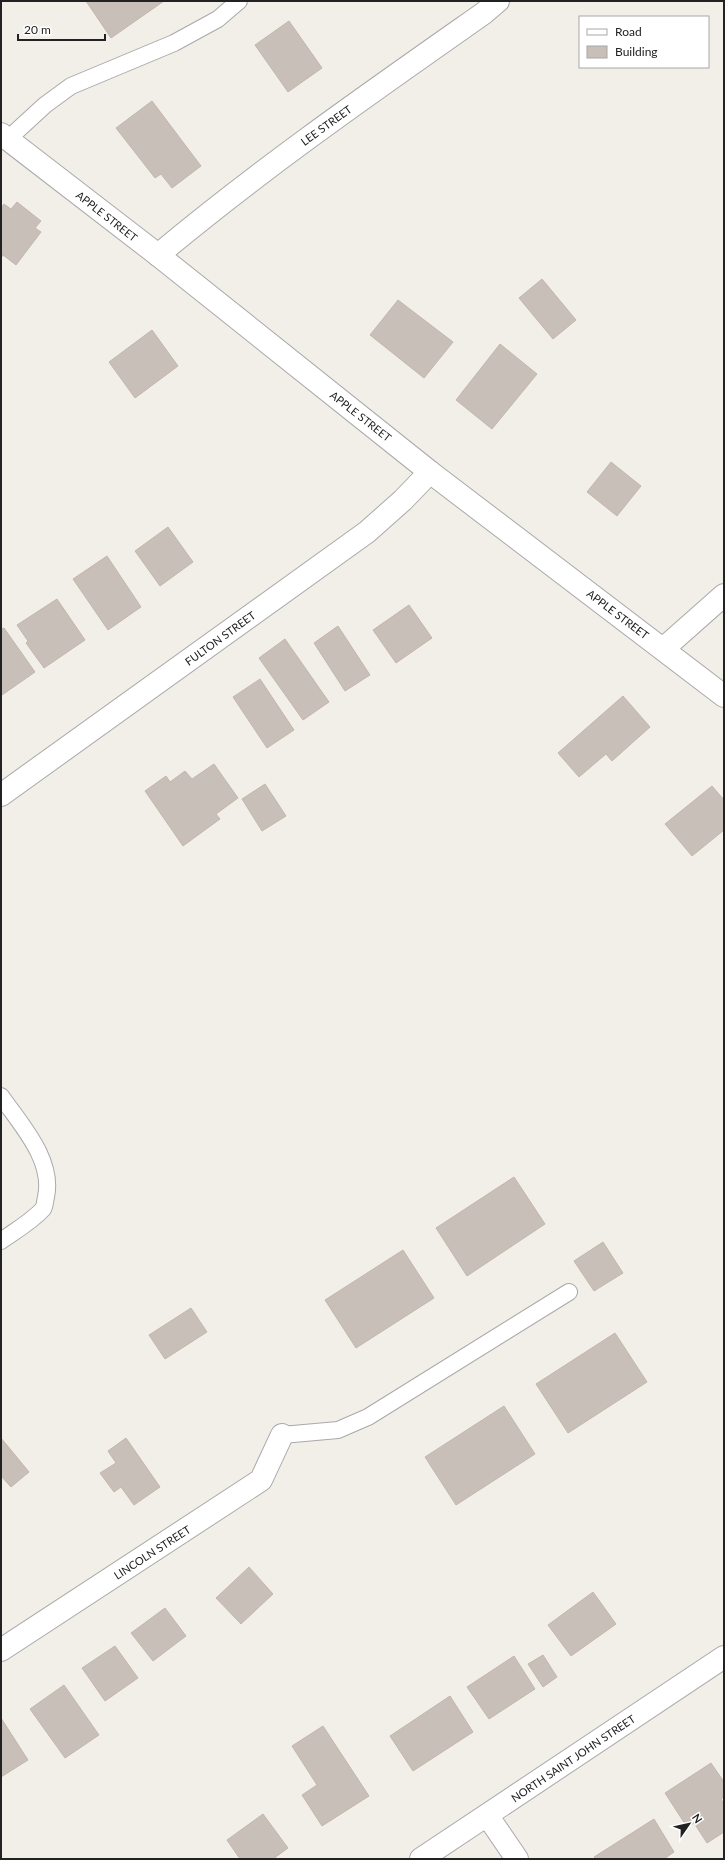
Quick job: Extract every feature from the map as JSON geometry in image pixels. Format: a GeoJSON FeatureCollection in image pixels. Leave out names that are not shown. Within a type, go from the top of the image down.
{"type":"FeatureCollection","features":[{"type":"Feature","properties":{"kind":"street","name":"LEE STREET"},"geometry":{"type":"LineString","coordinates":[[158,255],[214,208],[327,124],[484,13],[498,1]]}},
{"type":"Feature","properties":{"kind":"street","name":"APPLE STREET"},"geometry":{"type":"LineString","coordinates":[[5,137],[158,255],[430,472],[724,696]]}},
{"type":"Feature","properties":{"kind":"street","name":"FULTON STREET"},"geometry":{"type":"LineString","coordinates":[[1,796],[367,532],[403,500],[430,472]]}},
{"type":"Feature","properties":{"kind":"street"},"geometry":{"type":"LineString","coordinates":[[663,649],[724,595]]}},
{"type":"Feature","properties":{"kind":"street","name":"LINCOLN STREET"},"geometry":{"type":"LineString","coordinates":[[1,1650],[261,1480],[282,1435]]}},
{"type":"Feature","properties":{"kind":"street","name":"NORTH SAINT JOHN STREET"},"geometry":{"type":"LineString","coordinates":[[421,1859],[724,1657]]}},
{"type":"Feature","properties":{"kind":"street"},"geometry":{"type":"LineString","coordinates":[[487,1815],[517,1859]]}},
{"type":"Feature","properties":{"kind":"lane"},"geometry":{"type":"LineString","coordinates":[[5,137],[71,86],[174,44],[218,19],[239,1]]}},
{"type":"Feature","properties":{"kind":"lane"},"geometry":{"type":"LineString","coordinates":[[1,1096],[33,1143],[43,1163],[48,1187],[44,1208],[28,1223],[1,1241]]}},
{"type":"Feature","properties":{"kind":"lane"},"geometry":{"type":"LineString","coordinates":[[282,1435],[338,1430],[368,1417],[569,1292]]}},
{"type":"Feature","properties":{"kind":"building"},"geometry":{"type":"Polygon","coordinates":[[[86,1],[164,1],[111,38],[86,1]]]}},
{"type":"Feature","properties":{"kind":"building"},"geometry":{"type":"Polygon","coordinates":[[[289,21],[322,68],[288,92],[255,45],[289,21]]]}},
{"type":"Feature","properties":{"kind":"building"},"geometry":{"type":"Polygon","coordinates":[[[152,101],[201,166],[172,188],[161,174],[155,178],[116,128],[152,101]]]}},
{"type":"Feature","properties":{"kind":"building"},"geometry":{"type":"Polygon","coordinates":[[[17,202],[41,221],[35,228],[41,232],[16,265],[3,255],[1,258],[1,208],[4,204],[11,209],[17,202]]]}},
{"type":"Feature","properties":{"kind":"building"},"geometry":{"type":"Polygon","coordinates":[[[542,279],[576,320],[553,339],[519,298],[542,279]]]}},
{"type":"Feature","properties":{"kind":"building"},"geometry":{"type":"Polygon","coordinates":[[[398,300],[453,342],[424,378],[370,335],[398,300]]]}},
{"type":"Feature","properties":{"kind":"building"},"geometry":{"type":"Polygon","coordinates":[[[152,330],[178,366],[135,398],[109,362],[152,330]]]}},
{"type":"Feature","properties":{"kind":"building"},"geometry":{"type":"Polygon","coordinates":[[[500,344],[537,374],[492,429],[456,400],[500,344]]]}},
{"type":"Feature","properties":{"kind":"building"},"geometry":{"type":"Polygon","coordinates":[[[611,462],[641,486],[617,516],[587,492],[611,462]]]}},
{"type":"Feature","properties":{"kind":"building"},"geometry":{"type":"Polygon","coordinates":[[[168,527],[193,562],[160,586],[135,551],[168,527]]]}},
{"type":"Feature","properties":{"kind":"building"},"geometry":{"type":"Polygon","coordinates":[[[107,556],[141,607],[108,630],[73,579],[107,556]]]}},
{"type":"Feature","properties":{"kind":"building"},"geometry":{"type":"Polygon","coordinates":[[[57,599],[85,640],[44,668],[26,643],[28,641],[17,625],[57,599]]]}},
{"type":"Feature","properties":{"kind":"building"},"geometry":{"type":"Polygon","coordinates":[[[409,605],[432,638],[396,663],[373,630],[409,605]]]}},
{"type":"Feature","properties":{"kind":"building"},"geometry":{"type":"Polygon","coordinates":[[[338,626],[370,675],[345,691],[314,643],[338,626]]]}},
{"type":"Feature","properties":{"kind":"building"},"geometry":{"type":"Polygon","coordinates":[[[4,628],[35,672],[2,695],[1,629],[4,628]]]}},
{"type":"Feature","properties":{"kind":"building"},"geometry":{"type":"Polygon","coordinates":[[[285,639],[329,702],[303,720],[259,658],[285,639]]]}},
{"type":"Feature","properties":{"kind":"building"},"geometry":{"type":"Polygon","coordinates":[[[260,679],[294,730],[267,748],[233,697],[260,679]]]}},
{"type":"Feature","properties":{"kind":"building"},"geometry":{"type":"Polygon","coordinates":[[[623,696],[650,727],[612,761],[606,754],[579,777],[558,753],[623,696]]]}},
{"type":"Feature","properties":{"kind":"building"},"geometry":{"type":"Polygon","coordinates":[[[214,764],[238,798],[216,814],[220,819],[183,846],[145,791],[166,776],[170,782],[185,771],[192,779],[214,764]]]}},
{"type":"Feature","properties":{"kind":"building"},"geometry":{"type":"Polygon","coordinates":[[[265,784],[286,816],[262,831],[242,799],[265,784]]]}},
{"type":"Feature","properties":{"kind":"building"},"geometry":{"type":"Polygon","coordinates":[[[712,786],[724,800],[724,830],[692,856],[665,824],[712,786]]]}},
{"type":"Feature","properties":{"kind":"building"},"geometry":{"type":"Polygon","coordinates":[[[514,1177],[545,1224],[467,1276],[436,1228],[514,1177]]]}},
{"type":"Feature","properties":{"kind":"building"},"geometry":{"type":"Polygon","coordinates":[[[603,1242],[623,1273],[594,1291],[574,1261],[603,1242]]]}},
{"type":"Feature","properties":{"kind":"building"},"geometry":{"type":"Polygon","coordinates":[[[403,1250],[434,1298],[356,1348],[325,1300],[403,1250]]]}},
{"type":"Feature","properties":{"kind":"building"},"geometry":{"type":"Polygon","coordinates":[[[191,1308],[207,1332],[165,1359],[149,1335],[191,1308]]]}},
{"type":"Feature","properties":{"kind":"building"},"geometry":{"type":"Polygon","coordinates":[[[615,1333],[647,1382],[568,1433],[536,1384],[615,1333]]]}},
{"type":"Feature","properties":{"kind":"building"},"geometry":{"type":"Polygon","coordinates":[[[504,1406],[535,1454],[456,1505],[425,1457],[504,1406]]]}},
{"type":"Feature","properties":{"kind":"building"},"geometry":{"type":"Polygon","coordinates":[[[1,1438],[29,1472],[11,1487],[1,1476],[1,1438]]]}},
{"type":"Feature","properties":{"kind":"building"},"geometry":{"type":"Polygon","coordinates":[[[126,1438],[160,1487],[134,1505],[121,1487],[114,1492],[100,1473],[116,1463],[108,1451],[126,1438]]]}},
{"type":"Feature","properties":{"kind":"building"},"geometry":{"type":"Polygon","coordinates":[[[249,1567],[273,1594],[241,1624],[216,1598],[249,1567]]]}},
{"type":"Feature","properties":{"kind":"building"},"geometry":{"type":"Polygon","coordinates":[[[593,1592],[616,1624],[571,1656],[548,1625],[593,1592]]]}},
{"type":"Feature","properties":{"kind":"building"},"geometry":{"type":"Polygon","coordinates":[[[165,1608],[186,1636],[153,1661],[131,1633],[165,1608]]]}},
{"type":"Feature","properties":{"kind":"building"},"geometry":{"type":"Polygon","coordinates":[[[115,1646],[138,1678],[105,1701],[82,1668],[115,1646]]]}},
{"type":"Feature","properties":{"kind":"building"},"geometry":{"type":"Polygon","coordinates":[[[543,1655],[557,1677],[543,1687],[528,1664],[543,1655]]]}},
{"type":"Feature","properties":{"kind":"building"},"geometry":{"type":"Polygon","coordinates":[[[514,1656],[535,1689],[489,1719],[467,1687],[514,1656]]]}},
{"type":"Feature","properties":{"kind":"building"},"geometry":{"type":"Polygon","coordinates":[[[64,1685],[99,1735],[65,1758],[30,1709],[64,1685]]]}},
{"type":"Feature","properties":{"kind":"building"},"geometry":{"type":"Polygon","coordinates":[[[450,1696],[473,1732],[413,1771],[390,1736],[450,1696]]]}},
{"type":"Feature","properties":{"kind":"building"},"geometry":{"type":"Polygon","coordinates":[[[1,1718],[28,1760],[1,1777],[1,1718]]]}},
{"type":"Feature","properties":{"kind":"building"},"geometry":{"type":"Polygon","coordinates":[[[323,1726],[369,1796],[322,1826],[302,1795],[317,1785],[292,1746],[323,1726]]]}},
{"type":"Feature","properties":{"kind":"building"},"geometry":{"type":"Polygon","coordinates":[[[711,1763],[724,1782],[724,1797],[721,1799],[724,1804],[724,1832],[707,1843],[694,1823],[687,1827],[665,1793],[711,1763]]]}},
{"type":"Feature","properties":{"kind":"building"},"geometry":{"type":"Polygon","coordinates":[[[263,1814],[288,1848],[273,1859],[240,1859],[227,1840],[263,1814]]]}},
{"type":"Feature","properties":{"kind":"building"},"geometry":{"type":"Polygon","coordinates":[[[654,1819],[674,1852],[664,1859],[596,1859],[594,1857],[654,1819]]]}}]}
